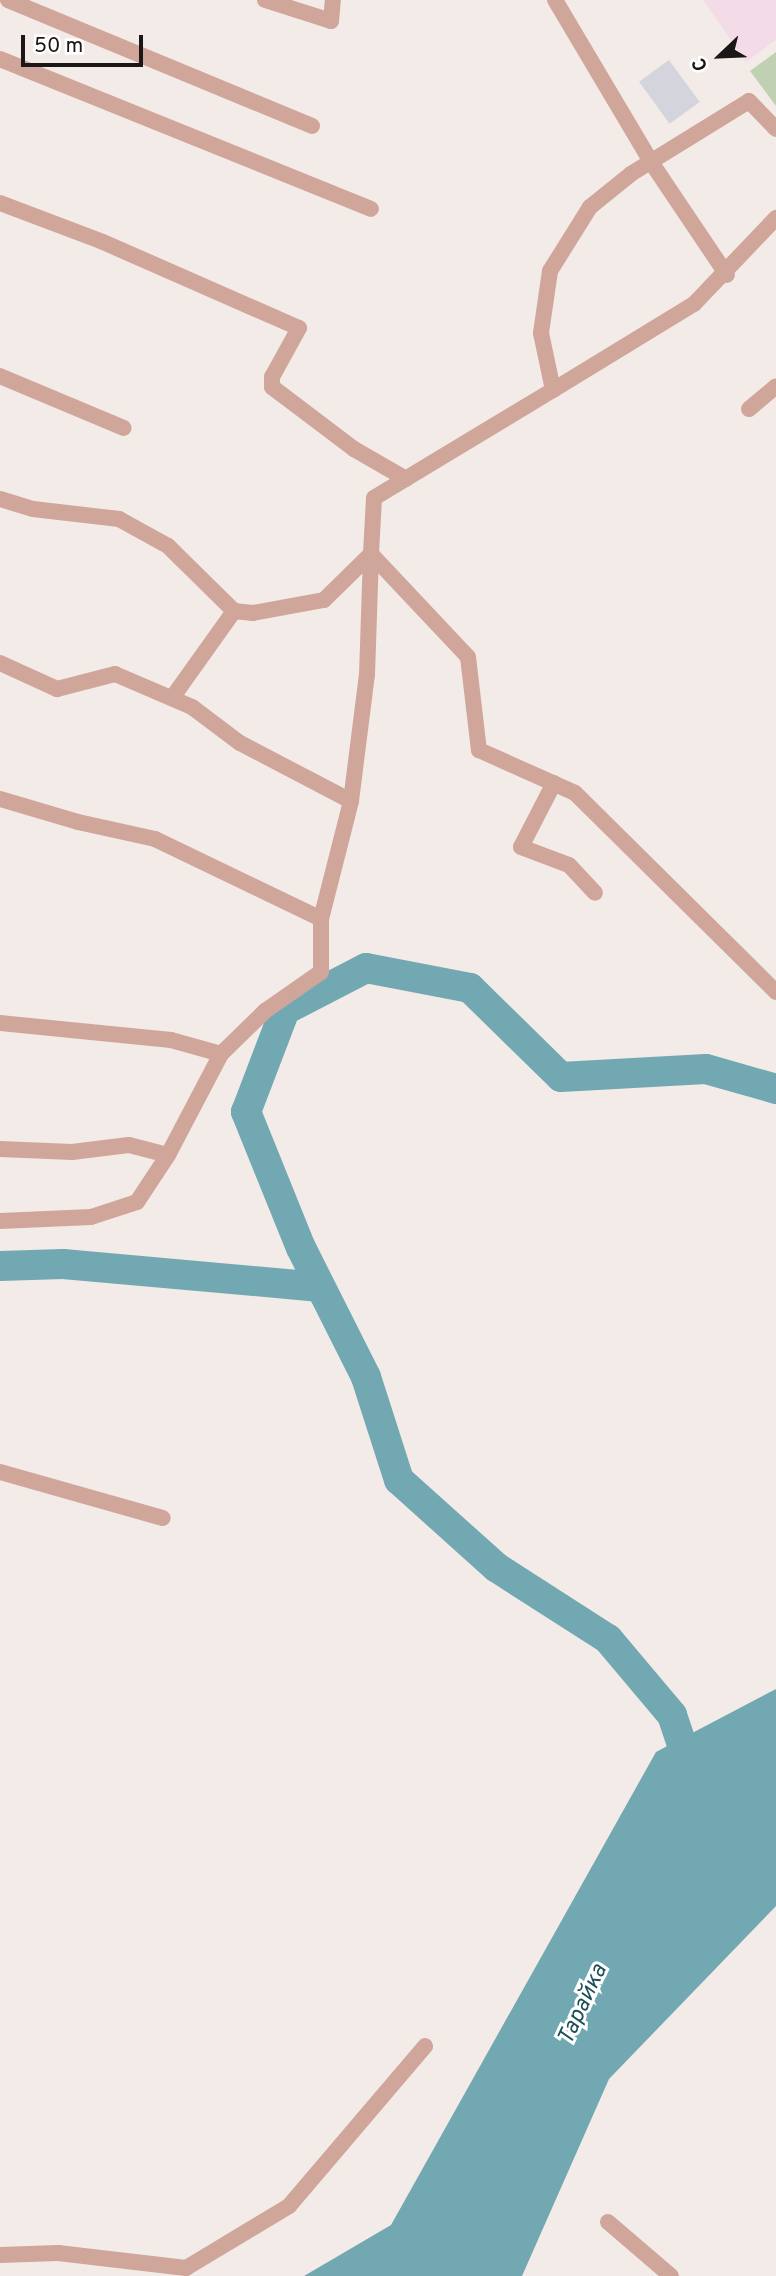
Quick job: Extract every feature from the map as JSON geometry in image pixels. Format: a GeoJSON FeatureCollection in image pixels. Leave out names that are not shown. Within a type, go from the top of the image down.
{"type":"FeatureCollection","features":[{"type":"Feature","properties":{"kind":"street"},"geometry":{"type":"LineString","coordinates":[[8,0],[312,126]]}},
{"type":"Feature","properties":{"kind":"street"},"geometry":{"type":"LineString","coordinates":[[265,0],[331,21],[333,0]]}},
{"type":"Feature","properties":{"kind":"street"},"geometry":{"type":"LineString","coordinates":[[555,0],[651,162],[727,275]]}},
{"type":"Feature","properties":{"kind":"street"},"geometry":{"type":"LineString","coordinates":[[0,59],[371,209]]}},
{"type":"Feature","properties":{"kind":"street"},"geometry":{"type":"LineString","coordinates":[[553,390],[541,333],[550,271],[590,207],[651,162],[749,101],[776,130]]}},
{"type":"Feature","properties":{"kind":"street"},"geometry":{"type":"LineString","coordinates":[[0,203],[103,242],[299,328],[272,377],[272,387],[354,449],[406,479]]}},
{"type":"Feature","properties":{"kind":"street"},"geometry":{"type":"LineString","coordinates":[[0,1221],[91,1217],[137,1202],[168,1155],[221,1054],[265,1011],[321,972],[321,919],[351,801],[367,675],[374,498],[694,304],[727,275],[776,218]]}},
{"type":"Feature","properties":{"kind":"street"},"geometry":{"type":"LineString","coordinates":[[0,376],[124,428]]}},
{"type":"Feature","properties":{"kind":"street"},"geometry":{"type":"LineString","coordinates":[[749,409],[776,386]]}},
{"type":"Feature","properties":{"kind":"street"},"geometry":{"type":"LineString","coordinates":[[0,499],[33,509],[119,519],[168,546],[234,611],[253,613],[324,600],[371,554]]}},
{"type":"Feature","properties":{"kind":"street"},"geometry":{"type":"LineString","coordinates":[[371,554],[468,657],[479,750],[575,793],[776,992]]}},
{"type":"Feature","properties":{"kind":"street"},"geometry":{"type":"LineString","coordinates":[[172,698],[234,611]]}},
{"type":"Feature","properties":{"kind":"street"},"geometry":{"type":"LineString","coordinates":[[0,663],[57,689],[115,674],[192,707],[240,743],[351,801]]}},
{"type":"Feature","properties":{"kind":"street"},"geometry":{"type":"LineString","coordinates":[[554,783],[521,847],[569,865],[595,893]]}},
{"type":"Feature","properties":{"kind":"street"},"geometry":{"type":"LineString","coordinates":[[0,799],[155,839],[321,919]]}},
{"type":"Feature","properties":{"kind":"street"},"geometry":{"type":"LineString","coordinates":[[0,1023],[170,1040],[221,1054]]}},
{"type":"Feature","properties":{"kind":"street"},"geometry":{"type":"LineString","coordinates":[[0,1149],[72,1153],[130,1145],[168,1155]]}},
{"type":"Feature","properties":{"kind":"street"},"geometry":{"type":"LineString","coordinates":[[0,1472],[163,1518]]}},
{"type":"Feature","properties":{"kind":"street"},"geometry":{"type":"LineString","coordinates":[[0,2255],[58,2253],[186,2268],[289,2206],[425,2046]]}},
{"type":"Feature","properties":{"kind":"street"},"geometry":{"type":"LineString","coordinates":[[608,2222],[671,2276]]}},
{"type":"Feature","properties":{"kind":"shaded area"},"geometry":{"type":"Polygon","coordinates":[[[703,0],[776,0],[776,40],[746,62],[703,0]]]}},
{"type":"Feature","properties":{"kind":"green space"},"geometry":{"type":"Polygon","coordinates":[[[776,52],[776,106],[750,71],[776,52]]]}},
{"type":"Feature","properties":{"kind":"water","name":"Тарайка"},"geometry":{"type":"Polygon","coordinates":[[[776,1689],[776,1906],[609,2079],[522,2276],[304,2276],[391,2225],[656,1752],[776,1689]]]}},
{"type":"Feature","properties":{"kind":"building"},"geometry":{"type":"Polygon","coordinates":[[[669,60],[700,102],[670,124],[639,82],[669,60]]]}},
{"type":"Feature","properties":{"kind":"waterway"},"geometry":{"type":"LineString","coordinates":[[693,1778],[672,1715],[608,1639],[496,1567],[399,1480],[366,1377],[301,1248],[246,1112],[285,1010],[366,968],[470,988],[561,1077],[706,1069],[776,1089]]}},
{"type":"Feature","properties":{"kind":"waterway"},"geometry":{"type":"LineString","coordinates":[[0,1266],[63,1264],[320,1287]]}}]}
